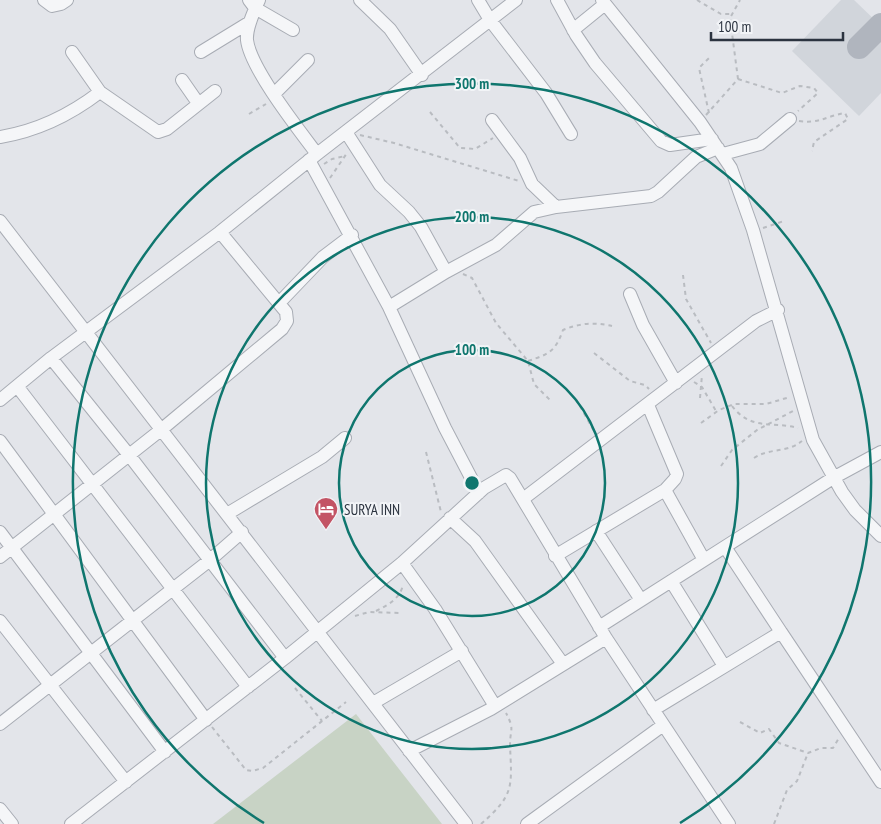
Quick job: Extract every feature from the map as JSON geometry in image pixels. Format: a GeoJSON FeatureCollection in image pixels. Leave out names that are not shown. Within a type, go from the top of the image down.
{"type":"FeatureCollection","features":[{"type":"Feature","properties":{"kind":"street"},"geometry":{"type":"LineString","coordinates":[[44,0],[52,6],[67,0]]}},
{"type":"Feature","properties":{"kind":"street"},"geometry":{"type":"LineString","coordinates":[[360,0],[390,29],[422,75]]}},
{"type":"Feature","properties":{"kind":"street"},"geometry":{"type":"LineString","coordinates":[[478,0],[490,20],[532,74],[571,134]]}},
{"type":"Feature","properties":{"kind":"street"},"geometry":{"type":"LineString","coordinates":[[0,400],[51,358],[349,136],[516,0]]}},
{"type":"Feature","properties":{"kind":"street"},"geometry":{"type":"LineString","coordinates":[[557,0],[573,30],[595,63],[661,141],[670,145],[718,147],[760,144],[790,119]]}},
{"type":"Feature","properties":{"kind":"street"},"geometry":{"type":"LineString","coordinates":[[573,30],[603,2],[704,118],[738,185],[754,230],[778,310],[810,433],[833,478],[855,510],[881,536]]}},
{"type":"Feature","properties":{"kind":"street"},"geometry":{"type":"LineString","coordinates":[[292,30],[254,3],[247,39],[248,46],[314,161],[324,186],[389,306],[445,428],[479,493]]}},
{"type":"Feature","properties":{"kind":"street"},"geometry":{"type":"LineString","coordinates":[[201,52],[250,22]]}},
{"type":"Feature","properties":{"kind":"street"},"geometry":{"type":"LineString","coordinates":[[72,52],[100,92],[160,132],[167,130],[198,103],[215,92]]}},
{"type":"Feature","properties":{"kind":"street"},"geometry":{"type":"LineString","coordinates":[[275,96],[308,60]]}},
{"type":"Feature","properties":{"kind":"street"},"geometry":{"type":"LineString","coordinates":[[182,80],[198,103]]}},
{"type":"Feature","properties":{"kind":"street"},"geometry":{"type":"LineString","coordinates":[[0,137],[18,134],[44,125],[77,108],[100,92]]}},
{"type":"Feature","properties":{"kind":"street"},"geometry":{"type":"LineString","coordinates":[[492,120],[520,158],[535,188],[556,207]]}},
{"type":"Feature","properties":{"kind":"street"},"geometry":{"type":"LineString","coordinates":[[349,136],[380,185],[409,212],[449,270]]}},
{"type":"Feature","properties":{"kind":"street"},"geometry":{"type":"LineString","coordinates":[[389,306],[449,270],[496,245],[537,211],[651,196],[696,157],[718,147]]}},
{"type":"Feature","properties":{"kind":"street"},"geometry":{"type":"LineString","coordinates":[[535,188],[537,211]]}},
{"type":"Feature","properties":{"kind":"street"},"geometry":{"type":"LineString","coordinates":[[0,223],[242,532],[316,632],[466,824]]}},
{"type":"Feature","properties":{"kind":"street"},"geometry":{"type":"LineString","coordinates":[[0,557],[162,429],[280,332],[288,316],[220,232]]}},
{"type":"Feature","properties":{"kind":"street"},"geometry":{"type":"LineString","coordinates":[[279,303],[324,257],[352,235]]}},
{"type":"Feature","properties":{"kind":"street"},"geometry":{"type":"LineString","coordinates":[[630,294],[643,325],[677,382]]}},
{"type":"Feature","properties":{"kind":"street"},"geometry":{"type":"LineString","coordinates":[[523,499],[648,405],[756,320],[778,310]]}},
{"type":"Feature","properties":{"kind":"street"},"geometry":{"type":"LineString","coordinates":[[51,358],[129,454],[285,658]]}},
{"type":"Feature","properties":{"kind":"street"},"geometry":{"type":"LineString","coordinates":[[17,386],[248,687]]}},
{"type":"Feature","properties":{"kind":"street"},"geometry":{"type":"LineString","coordinates":[[555,556],[665,490],[675,479],[677,474],[648,405]]}},
{"type":"Feature","properties":{"kind":"street"},"geometry":{"type":"LineString","coordinates":[[227,514],[322,457],[345,438]]}},
{"type":"Feature","properties":{"kind":"street"},"geometry":{"type":"LineString","coordinates":[[0,441],[206,720]]}},
{"type":"Feature","properties":{"kind":"street"},"geometry":{"type":"LineString","coordinates":[[599,626],[833,478],[881,452]]}},
{"type":"Feature","properties":{"kind":"street"},"geometry":{"type":"LineString","coordinates":[[71,824],[316,632],[404,566],[447,521],[479,493],[506,475],[523,499],[555,556],[662,726],[729,824]]}},
{"type":"Feature","properties":{"kind":"street"},"geometry":{"type":"LineString","coordinates":[[665,490],[704,560]]}},
{"type":"Feature","properties":{"kind":"street"},"geometry":{"type":"LineString","coordinates":[[447,521],[475,541],[564,664]]}},
{"type":"Feature","properties":{"kind":"street"},"geometry":{"type":"LineString","coordinates":[[596,531],[641,600]]}},
{"type":"Feature","properties":{"kind":"street"},"geometry":{"type":"LineString","coordinates":[[0,532],[165,752]]}},
{"type":"Feature","properties":{"kind":"street"},"geometry":{"type":"LineString","coordinates":[[0,724],[210,560],[242,532]]}},
{"type":"Feature","properties":{"kind":"street"},"geometry":{"type":"LineString","coordinates":[[725,547],[881,782]]}},
{"type":"Feature","properties":{"kind":"street"},"geometry":{"type":"LineString","coordinates":[[404,566],[498,705]]}},
{"type":"Feature","properties":{"kind":"street"},"geometry":{"type":"LineString","coordinates":[[671,581],[724,666]]}},
{"type":"Feature","properties":{"kind":"street"},"geometry":{"type":"LineString","coordinates":[[0,621],[126,782]]}},
{"type":"Feature","properties":{"kind":"street"},"geometry":{"type":"LineString","coordinates":[[653,710],[780,632]]}},
{"type":"Feature","properties":{"kind":"street"},"geometry":{"type":"LineString","coordinates":[[409,751],[498,705],[606,638]]}},
{"type":"Feature","properties":{"kind":"street"},"geometry":{"type":"LineString","coordinates":[[373,703],[462,651]]}},
{"type":"Feature","properties":{"kind":"street"},"geometry":{"type":"LineString","coordinates":[[527,824],[662,726]]}},
{"type":"Feature","properties":{"kind":"street"},"geometry":{"type":"LineString","coordinates":[[0,809],[12,824]]}},
{"type":"Feature","properties":{"kind":"path"},"geometry":{"type":"LineString","coordinates":[[696,0],[721,14],[732,14]]}},
{"type":"Feature","properties":{"kind":"path"},"geometry":{"type":"LineString","coordinates":[[704,118],[738,79],[730,18],[740,0]]}},
{"type":"Feature","properties":{"kind":"path"},"geometry":{"type":"LineString","coordinates":[[704,118],[699,68],[711,56]]}},
{"type":"Feature","properties":{"kind":"path"},"geometry":{"type":"LineString","coordinates":[[738,79],[782,93],[800,86],[814,88],[818,93],[790,119]]}},
{"type":"Feature","properties":{"kind":"path"},"geometry":{"type":"LineString","coordinates":[[249,114],[275,96]]}},
{"type":"Feature","properties":{"kind":"path"},"geometry":{"type":"LineString","coordinates":[[430,112],[460,148],[475,149],[501,131]]}},
{"type":"Feature","properties":{"kind":"path"},"geometry":{"type":"LineString","coordinates":[[790,119],[802,122],[821,122],[835,114],[845,113],[848,119],[814,142],[812,151]]}},
{"type":"Feature","properties":{"kind":"path"},"geometry":{"type":"LineString","coordinates":[[324,186],[346,156],[349,136],[394,143],[535,188]]}},
{"type":"Feature","properties":{"kind":"path"},"geometry":{"type":"LineString","coordinates":[[314,161],[360,154]]}},
{"type":"Feature","properties":{"kind":"path"},"geometry":{"type":"LineString","coordinates":[[754,230],[784,221]]}},
{"type":"Feature","properties":{"kind":"path"},"geometry":{"type":"LineString","coordinates":[[449,270],[472,278],[496,323],[528,361],[534,384],[550,400]]}},
{"type":"Feature","properties":{"kind":"path"},"geometry":{"type":"LineString","coordinates":[[683,275],[686,299],[711,343],[720,348]]}},
{"type":"Feature","properties":{"kind":"path"},"geometry":{"type":"LineString","coordinates":[[528,361],[557,346],[563,330],[576,325],[598,323],[612,326]]}},
{"type":"Feature","properties":{"kind":"path"},"geometry":{"type":"LineString","coordinates":[[594,353],[630,381],[644,385],[659,396]]}},
{"type":"Feature","properties":{"kind":"path"},"geometry":{"type":"LineString","coordinates":[[700,398],[702,362]]}},
{"type":"Feature","properties":{"kind":"path"},"geometry":{"type":"LineString","coordinates":[[677,382],[697,383],[702,387],[717,412]]}},
{"type":"Feature","properties":{"kind":"path"},"geometry":{"type":"LineString","coordinates":[[576,399],[596,435],[595,445]]}},
{"type":"Feature","properties":{"kind":"path"},"geometry":{"type":"LineString","coordinates":[[701,423],[732,405],[766,404],[802,399]]}},
{"type":"Feature","properties":{"kind":"path"},"geometry":{"type":"LineString","coordinates":[[721,466],[732,450],[757,430],[785,417],[802,399]]}},
{"type":"Feature","properties":{"kind":"path"},"geometry":{"type":"LineString","coordinates":[[732,405],[738,414],[753,422],[766,426],[785,424],[810,433],[793,448],[780,452],[763,452],[754,458]]}},
{"type":"Feature","properties":{"kind":"path"},"geometry":{"type":"LineString","coordinates":[[426,452],[447,521]]}},
{"type":"Feature","properties":{"kind":"path"},"geometry":{"type":"LineString","coordinates":[[353,617],[374,612],[391,604],[402,591],[404,566]]}},
{"type":"Feature","properties":{"kind":"path"},"geometry":{"type":"LineString","coordinates":[[374,612],[400,613]]}},
{"type":"Feature","properties":{"kind":"path"},"geometry":{"type":"LineString","coordinates":[[295,688],[322,721]]}},
{"type":"Feature","properties":{"kind":"path"},"geometry":{"type":"LineString","coordinates":[[206,720],[246,770],[252,771],[263,768],[346,702]]}},
{"type":"Feature","properties":{"kind":"path"},"geometry":{"type":"LineString","coordinates":[[481,824],[501,806],[512,784],[510,744],[513,726],[498,705]]}},
{"type":"Feature","properties":{"kind":"path"},"geometry":{"type":"LineString","coordinates":[[740,722],[760,733],[769,729],[779,742],[808,753],[821,748],[833,748],[845,729]]}},
{"type":"Feature","properties":{"kind":"path"},"geometry":{"type":"LineString","coordinates":[[774,824],[787,790],[797,781],[808,753]]}},
{"type":"Feature","properties":{"kind":"shaded area"},"geometry":{"type":"Polygon","coordinates":[[[841,0],[854,0],[881,26],[881,93],[859,116],[792,51],[841,0]]]}},
{"type":"Feature","properties":{"kind":"green space"},"geometry":{"type":"Polygon","coordinates":[[[356,714],[442,824],[213,824],[356,714]]]}},
{"type":"Feature","properties":{"kind":"taxiway"},"geometry":{"type":"LineString","coordinates":[[859,47],[881,25]]}},
{"type":"Feature","properties":{"kind":"place","name":"SURYA INN"},"geometry":{"type":"Point","coordinates":[326,530]}}]}
